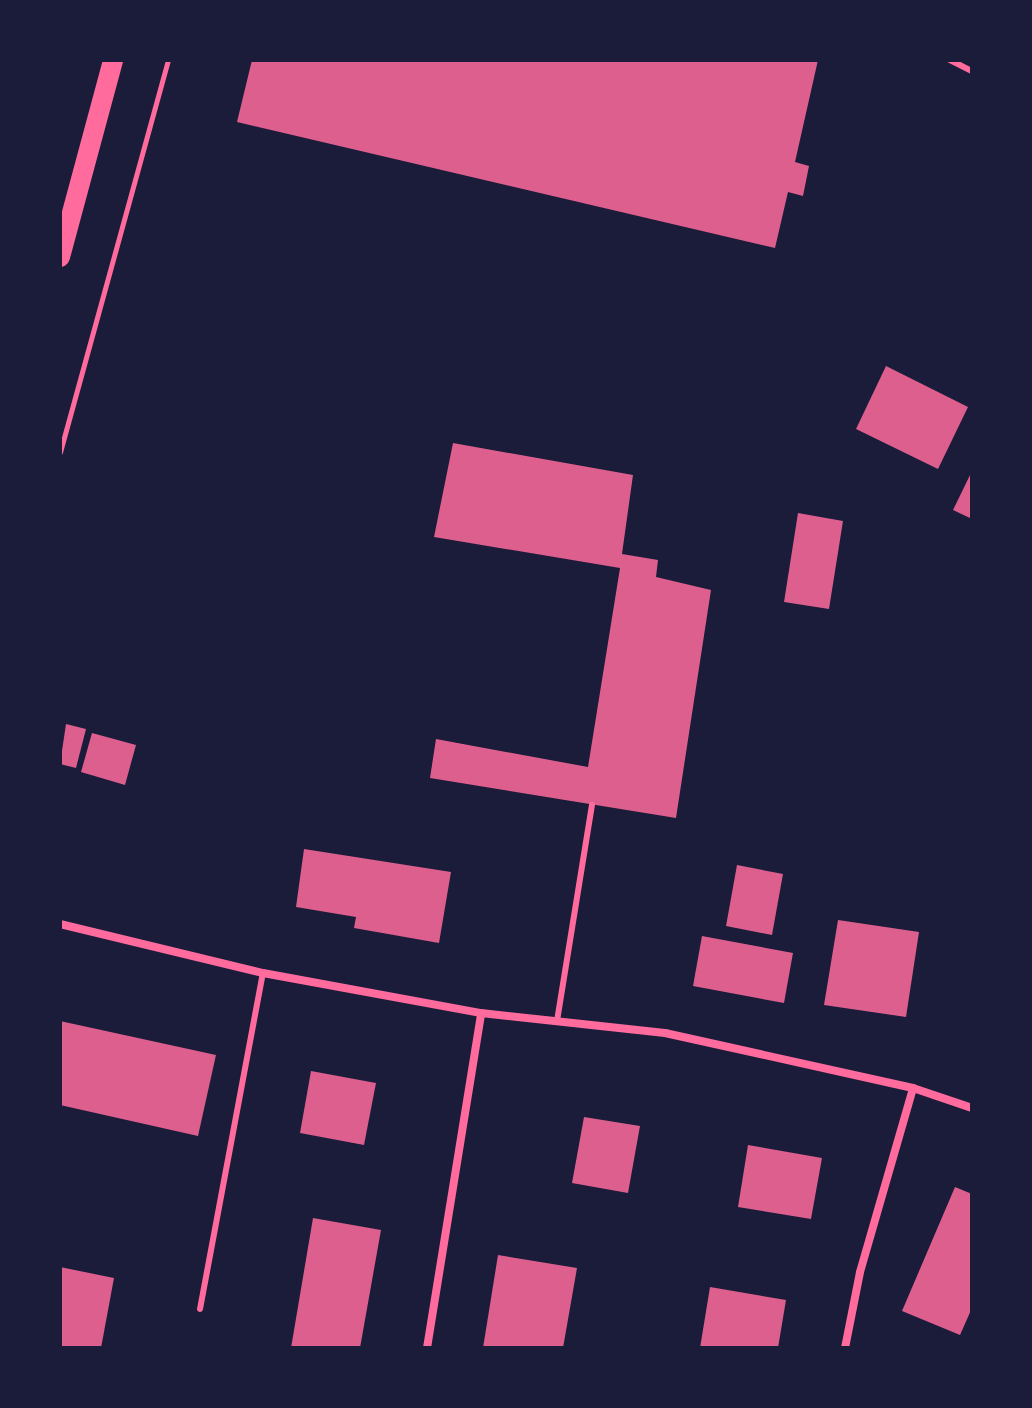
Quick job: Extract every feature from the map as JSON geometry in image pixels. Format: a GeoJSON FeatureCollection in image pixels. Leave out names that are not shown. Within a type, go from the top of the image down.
{"type":"FeatureCollection","features":[{"type":"Feature","properties":{"kind":"main road"},"geometry":{"type":"LineString","coordinates":[[60,257],[113,60]]}},
{"type":"Feature","properties":{"kind":"street"},"geometry":{"type":"LineString","coordinates":[[60,924],[263,973],[481,1013],[665,1033],[913,1088],[972,1108]]}},
{"type":"Feature","properties":{"kind":"street"},"geometry":{"type":"LineString","coordinates":[[427,1348],[481,1013]]}},
{"type":"Feature","properties":{"kind":"street"},"geometry":{"type":"LineString","coordinates":[[845,1348],[860,1272],[913,1088]]}},
{"type":"Feature","properties":{"kind":"lane"},"geometry":{"type":"LineString","coordinates":[[950,60],[972,71]]}},
{"type":"Feature","properties":{"kind":"lane"},"geometry":{"type":"LineString","coordinates":[[557,1021],[592,805]]}},
{"type":"Feature","properties":{"kind":"lane"},"geometry":{"type":"LineString","coordinates":[[200,1309],[263,973]]}},
{"type":"Feature","properties":{"kind":"path"},"geometry":{"type":"LineString","coordinates":[[60,452],[168,60]]}},
{"type":"Feature","properties":{"kind":"building"},"geometry":{"type":"Polygon","coordinates":[[[252,60],[818,60],[795,162],[809,166],[803,196],[788,192],[775,248],[237,122],[252,60]]]}},
{"type":"Feature","properties":{"kind":"building"},"geometry":{"type":"Polygon","coordinates":[[[886,366],[968,407],[938,469],[856,429],[886,366]]]}},
{"type":"Feature","properties":{"kind":"building"},"geometry":{"type":"Polygon","coordinates":[[[453,443],[633,475],[622,554],[658,560],[656,577],[711,590],[676,818],[430,778],[436,739],[588,767],[620,568],[434,537],[453,443]]]}},
{"type":"Feature","properties":{"kind":"building"},"geometry":{"type":"Polygon","coordinates":[[[972,471],[972,519],[953,510],[972,471]]]}},
{"type":"Feature","properties":{"kind":"building"},"geometry":{"type":"Polygon","coordinates":[[[798,513],[843,521],[829,609],[784,602],[798,513]]]}},
{"type":"Feature","properties":{"kind":"building"},"geometry":{"type":"Polygon","coordinates":[[[66,724],[86,729],[76,768],[60,764],[66,724]]]}},
{"type":"Feature","properties":{"kind":"building"},"geometry":{"type":"Polygon","coordinates":[[[92,733],[136,745],[125,785],[81,772],[92,733]]]}},
{"type":"Feature","properties":{"kind":"building"},"geometry":{"type":"Polygon","coordinates":[[[304,849],[451,872],[439,943],[354,928],[356,917],[296,907],[304,849]]]}},
{"type":"Feature","properties":{"kind":"building"},"geometry":{"type":"Polygon","coordinates":[[[737,865],[783,874],[772,935],[726,926],[737,865]]]}},
{"type":"Feature","properties":{"kind":"building"},"geometry":{"type":"Polygon","coordinates":[[[838,920],[919,932],[906,1017],[824,1005],[838,920]]]}},
{"type":"Feature","properties":{"kind":"building"},"geometry":{"type":"Polygon","coordinates":[[[702,936],[793,953],[784,1003],[693,986],[702,936]]]}},
{"type":"Feature","properties":{"kind":"building"},"geometry":{"type":"Polygon","coordinates":[[[60,1021],[216,1055],[198,1136],[60,1105],[60,1021]]]}},
{"type":"Feature","properties":{"kind":"building"},"geometry":{"type":"Polygon","coordinates":[[[311,1071],[376,1083],[364,1145],[300,1133],[311,1071]]]}},
{"type":"Feature","properties":{"kind":"building"},"geometry":{"type":"Polygon","coordinates":[[[584,1117],[640,1126],[628,1193],[572,1183],[584,1117]]]}},
{"type":"Feature","properties":{"kind":"building"},"geometry":{"type":"Polygon","coordinates":[[[748,1145],[822,1158],[811,1219],[738,1207],[748,1145]]]}},
{"type":"Feature","properties":{"kind":"building"},"geometry":{"type":"Polygon","coordinates":[[[955,1187],[972,1194],[972,1308],[960,1335],[902,1311],[955,1187]]]}},
{"type":"Feature","properties":{"kind":"building"},"geometry":{"type":"Polygon","coordinates":[[[313,1218],[381,1230],[360,1348],[291,1348],[313,1218]]]}},
{"type":"Feature","properties":{"kind":"building"},"geometry":{"type":"Polygon","coordinates":[[[498,1255],[577,1268],[563,1348],[483,1348],[498,1255]]]}},
{"type":"Feature","properties":{"kind":"building"},"geometry":{"type":"Polygon","coordinates":[[[60,1267],[114,1278],[101,1348],[60,1348],[60,1267]]]}},
{"type":"Feature","properties":{"kind":"building"},"geometry":{"type":"Polygon","coordinates":[[[710,1287],[786,1300],[778,1348],[700,1348],[710,1287]]]}}]}
